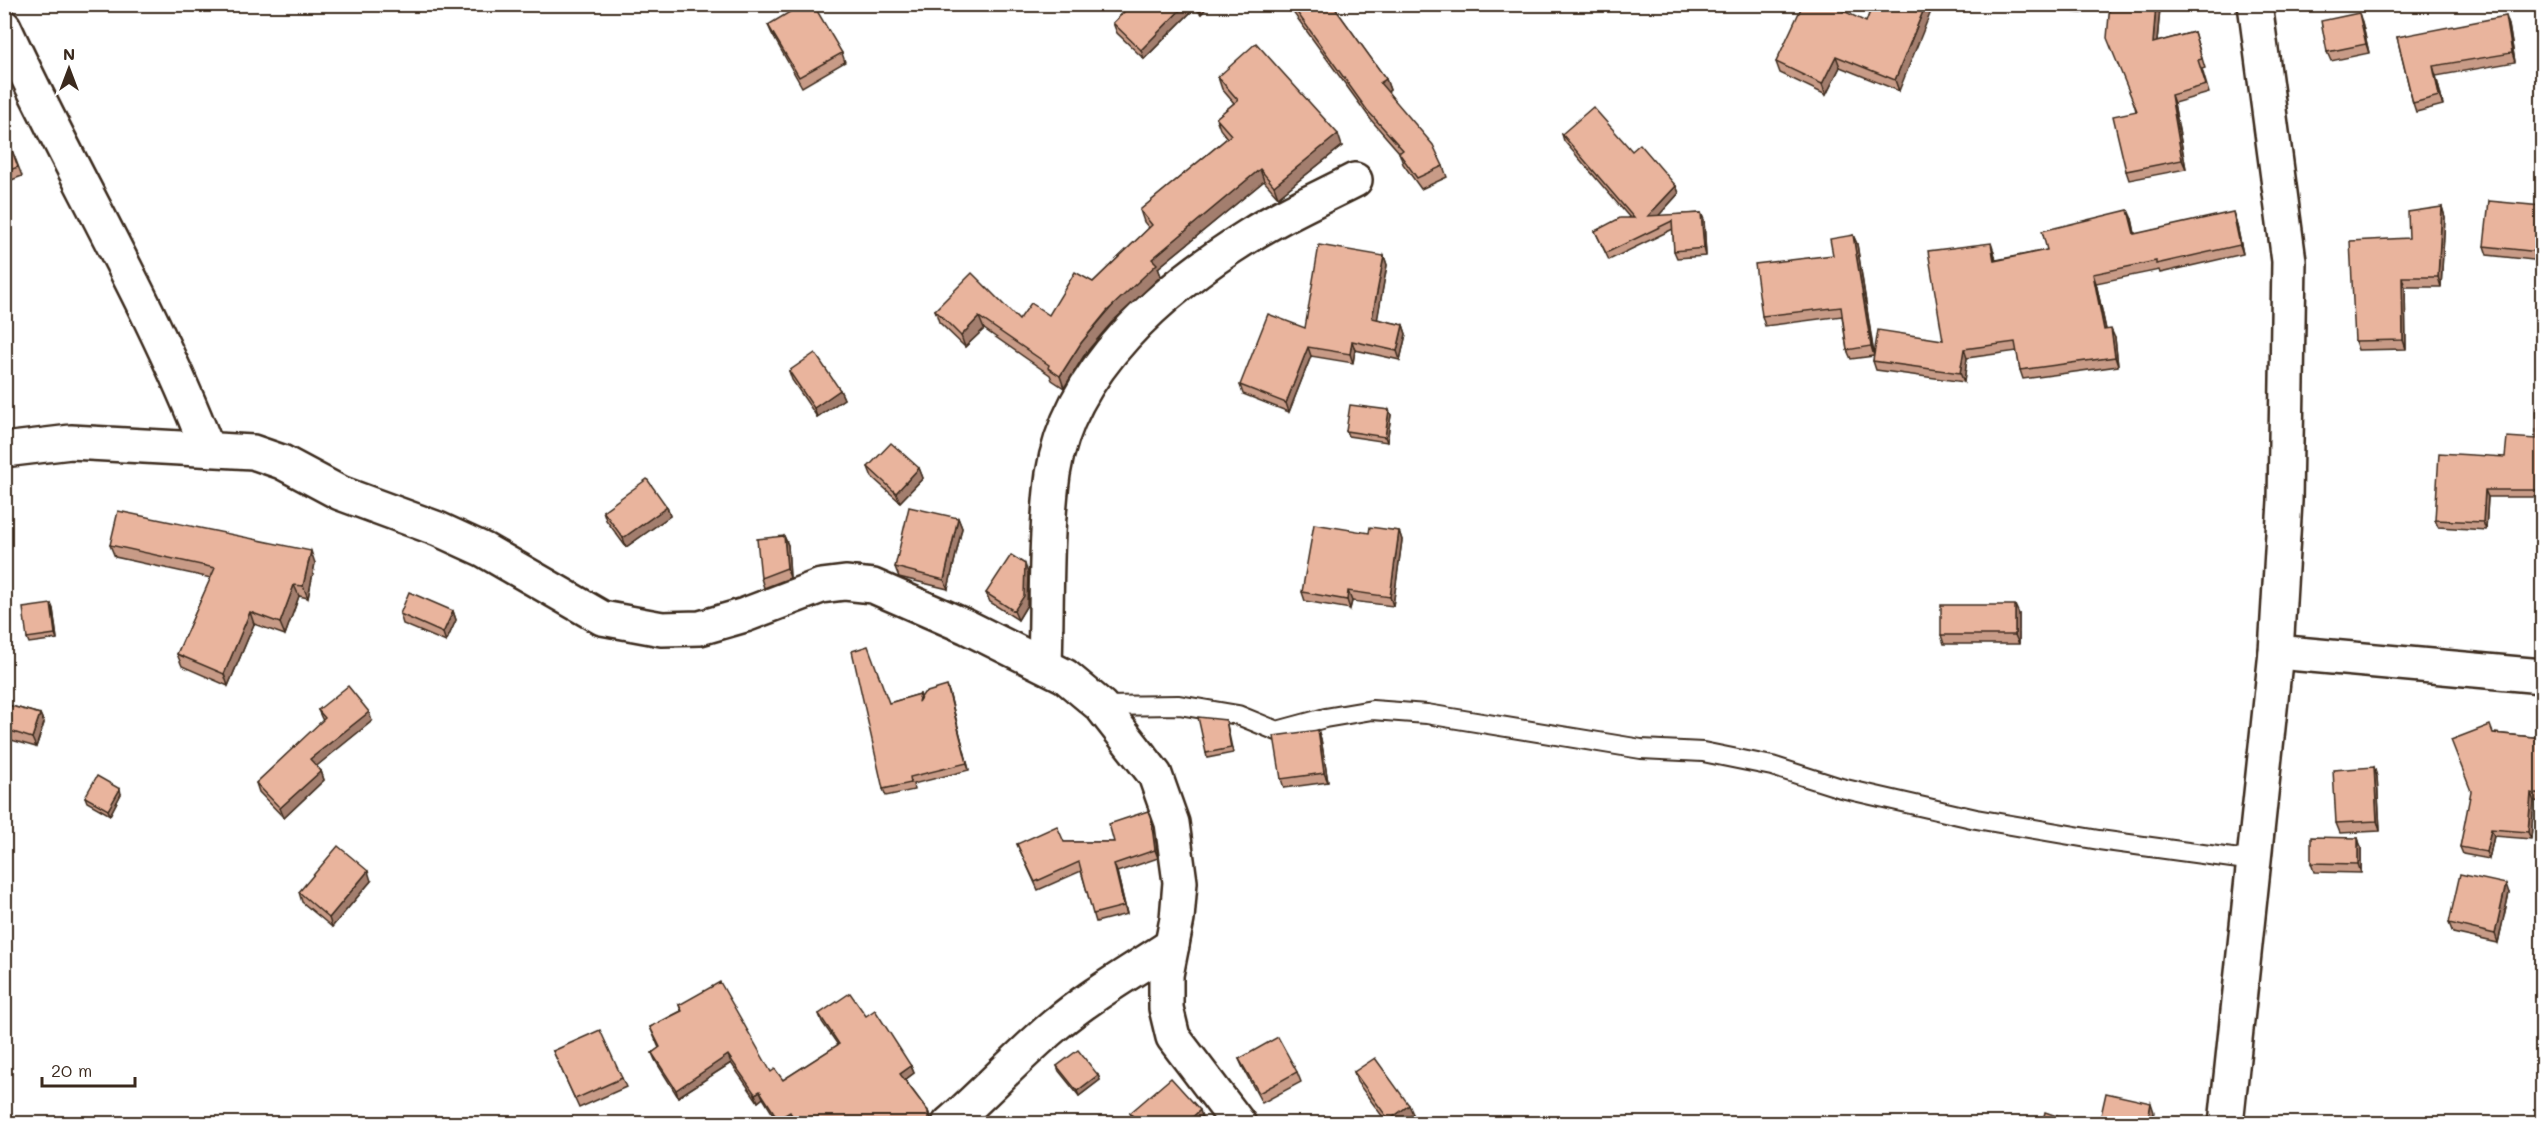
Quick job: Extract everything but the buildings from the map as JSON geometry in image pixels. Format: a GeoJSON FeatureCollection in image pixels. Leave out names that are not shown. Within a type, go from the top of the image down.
{"type":"FeatureCollection","features":[{"type":"Feature","properties":{"kind":"street"},"geometry":{"type":"LineString","coordinates":[[2226,1124],[2276,652],[2285,501],[2289,261],[2255,4]]}},
{"type":"Feature","properties":{"kind":"street"},"geometry":{"type":"LineString","coordinates":[[4,27],[37,99],[184,388],[207,448]]}},
{"type":"Feature","properties":{"kind":"street"},"geometry":{"type":"LineString","coordinates":[[1045,665],[1053,474],[1063,434],[1075,404],[1109,355],[1145,316],[1189,277],[1251,234],[1355,180]]}},
{"type":"Feature","properties":{"kind":"street"},"geometry":{"type":"LineString","coordinates":[[4,450],[70,442],[253,452],[282,462],[340,493],[438,529],[484,550],[602,618],[662,629],[700,628],[745,615],[820,586],[845,583],[873,586],[967,627],[1045,665],[1065,676],[1101,706],[1155,775],[1172,823],[1180,882],[1166,975],[1166,1008],[1173,1037],[1239,1124]]}},
{"type":"Feature","properties":{"kind":"street"},"geometry":{"type":"LineString","coordinates":[[2276,652],[2542,676]]}},
{"type":"Feature","properties":{"kind":"street"},"geometry":{"type":"LineString","coordinates":[[949,1124],[1055,1024],[1172,945]]}},
{"type":"Feature","properties":{"kind":"lane"},"geometry":{"type":"LineString","coordinates":[[1101,706],[1179,705],[1238,715],[1277,731],[1372,710],[1427,714],[1641,749],[1703,752],[1772,766],[1841,788],[1976,819],[2099,840],[2254,861]]}}]}
